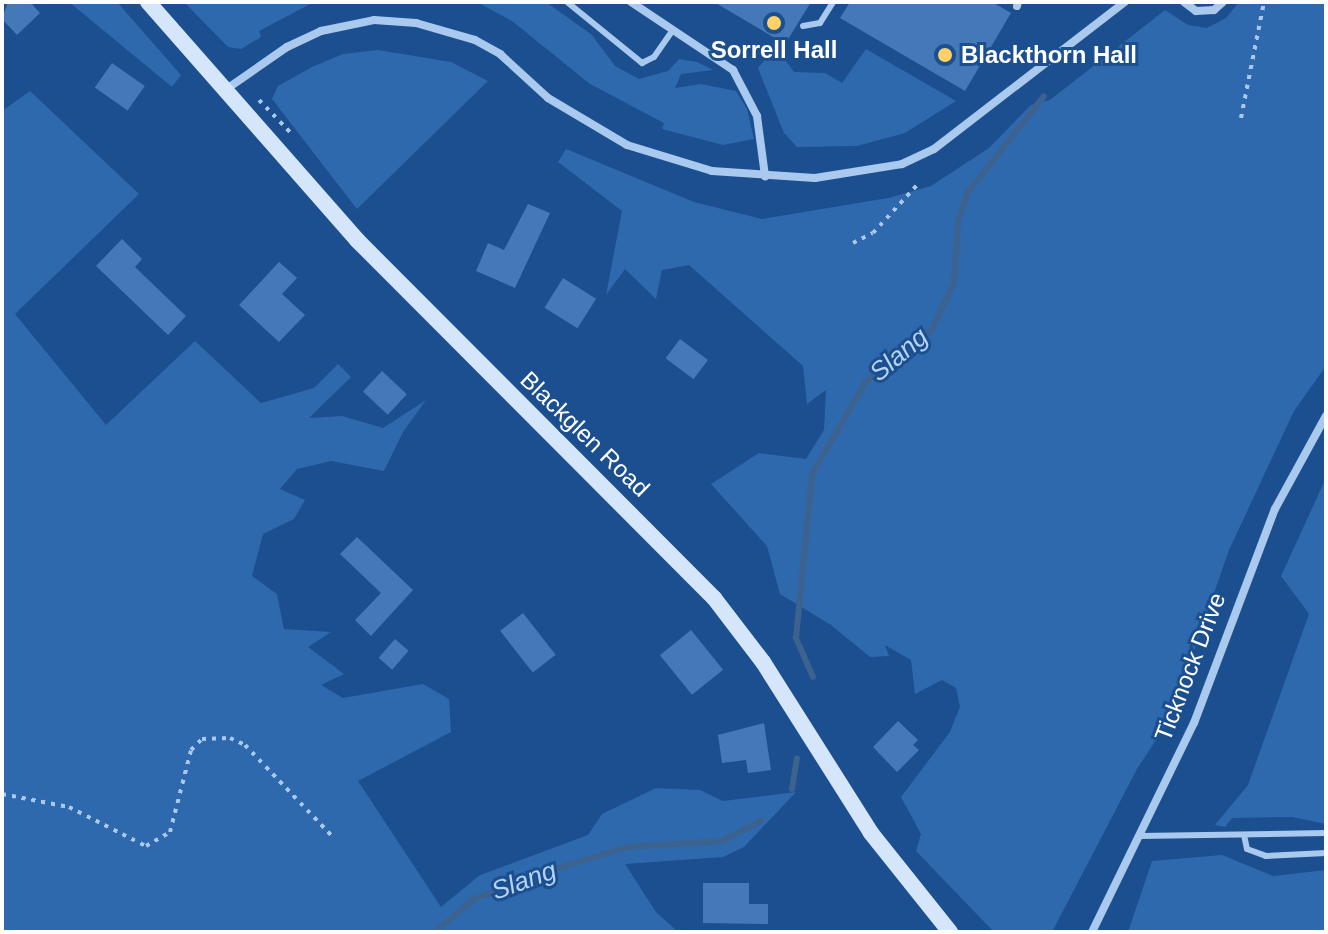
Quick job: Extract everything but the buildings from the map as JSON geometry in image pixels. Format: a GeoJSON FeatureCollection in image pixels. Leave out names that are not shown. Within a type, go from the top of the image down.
{"type":"FeatureCollection","features":[{"type":"Feature","properties":{"kind":"street","name":"Blackglen Road"},"geometry":{"type":"LineString","coordinates":[[148,2],[228,88],[357,240],[714,598],[763,662],[871,833],[950,932]]}},
{"type":"Feature","properties":{"kind":"street"},"geometry":{"type":"LineString","coordinates":[[631,2],[733,70],[757,116],[765,176]]}},
{"type":"Feature","properties":{"kind":"street"},"geometry":{"type":"LineString","coordinates":[[228,88],[287,47],[321,31],[374,20],[416,23],[475,40],[500,54],[548,98],[627,145],[698,168],[765,176],[861,173],[902,164],[934,149],[1125,2]]}},
{"type":"Feature","properties":{"kind":"street"},"geometry":{"type":"LineString","coordinates":[[1184,2],[1196,11],[1214,10],[1223,2]]}},
{"type":"Feature","properties":{"kind":"street","name":"Ticknock Drive"},"geometry":{"type":"LineString","coordinates":[[1092,932],[1135,836],[1194,723],[1275,509],[1326,416]]}},
{"type":"Feature","properties":{"kind":"lane"},"geometry":{"type":"LineString","coordinates":[[567,2],[642,63],[654,57],[672,31]]}},
{"type":"Feature","properties":{"kind":"lane"},"geometry":{"type":"LineString","coordinates":[[803,26],[820,23],[833,2]]}},
{"type":"Feature","properties":{"kind":"lane"},"geometry":{"type":"LineString","coordinates":[[1135,836],[1326,833]]}},
{"type":"Feature","properties":{"kind":"lane"},"geometry":{"type":"LineString","coordinates":[[1244,835],[1247,849],[1266,856],[1326,853]]}},
{"type":"Feature","properties":{"kind":"path"},"geometry":{"type":"LineString","coordinates":[[1241,118],[1264,2]]}},
{"type":"Feature","properties":{"kind":"path"},"geometry":{"type":"LineString","coordinates":[[853,243],[873,233],[918,184]]}},
{"type":"Feature","properties":{"kind":"path"},"geometry":{"type":"LineString","coordinates":[[2,794],[69,807],[146,846],[170,832],[191,750],[202,739],[230,738],[245,745],[332,836]]}},
{"type":"Feature","properties":{"kind":"shaded area"},"geometry":{"type":"Polygon","coordinates":[[[69,2],[117,2],[181,75],[172,87],[69,2]]]}},
{"type":"Feature","properties":{"kind":"shaded area"},"geometry":{"type":"Polygon","coordinates":[[[184,2],[314,2],[259,31],[261,37],[241,49],[228,47],[184,2]]]}},
{"type":"Feature","properties":{"kind":"shaded area"},"geometry":{"type":"Polygon","coordinates":[[[477,2],[546,2],[592,35],[615,66],[639,79],[668,71],[679,59],[697,62],[713,70],[681,74],[675,88],[701,84],[736,91],[747,109],[754,139],[723,145],[662,129],[664,123],[590,84],[512,21],[477,2]]]}},
{"type":"Feature","properties":{"kind":"shaded area"},"geometry":{"type":"Polygon","coordinates":[[[1239,2],[1326,2],[1326,366],[1294,411],[1229,550],[1171,717],[1137,769],[1052,932],[994,932],[916,851],[921,834],[901,797],[950,732],[960,707],[956,688],[942,680],[915,694],[911,660],[885,645],[889,656],[870,657],[831,625],[780,594],[767,546],[711,484],[759,453],[806,459],[824,430],[826,390],[807,404],[803,366],[689,265],[662,270],[656,299],[625,269],[606,295],[622,211],[558,162],[566,149],[694,202],[762,219],[888,198],[931,186],[989,148],[1031,105],[1050,100],[1165,10],[1188,25],[1207,28],[1226,18],[1239,2]]]}},
{"type":"Feature","properties":{"kind":"shaded area"},"geometry":{"type":"Polygon","coordinates":[[[776,47],[794,72],[825,73],[842,83],[866,49],[956,101],[905,133],[857,146],[797,147],[784,133],[758,68],[776,47]]]}},
{"type":"Feature","properties":{"kind":"shaded area"},"geometry":{"type":"Polygon","coordinates":[[[378,50],[451,62],[488,81],[357,209],[272,99],[278,86],[312,67],[343,54],[378,50]]]}},
{"type":"Feature","properties":{"kind":"shaded area"},"geometry":{"type":"Polygon","coordinates":[[[30,91],[139,194],[15,314],[106,425],[195,341],[261,403],[314,388],[338,364],[351,377],[309,418],[342,416],[383,428],[426,400],[403,432],[384,471],[331,461],[297,469],[280,489],[305,500],[294,519],[263,534],[252,576],[277,594],[284,629],[331,632],[308,647],[344,674],[321,685],[343,698],[423,684],[449,699],[451,732],[358,781],[441,907],[480,875],[588,835],[602,814],[656,788],[700,790],[723,801],[796,792],[744,847],[723,857],[625,864],[656,912],[678,932],[2,932],[2,111],[30,91]]]}},
{"type":"Feature","properties":{"kind":"shaded area"},"geometry":{"type":"Polygon","coordinates":[[[1326,478],[1326,824],[1292,817],[1232,818],[1225,827],[1215,825],[1248,785],[1309,614],[1281,576],[1326,478]]]}},
{"type":"Feature","properties":{"kind":"shaded area"},"geometry":{"type":"Polygon","coordinates":[[[1222,855],[1273,876],[1326,870],[1326,932],[1128,932],[1152,861],[1222,855]]]}},
{"type":"Feature","properties":{"kind":"waterway","name":"Slang"},"geometry":{"type":"LineString","coordinates":[[813,677],[796,638],[812,474],[865,383],[907,344],[932,330],[954,282],[958,221],[968,192],[1044,96]]}},
{"type":"Feature","properties":{"kind":"waterway","name":"Slang"},"geometry":{"type":"LineString","coordinates":[[792,789],[797,758]]}},
{"type":"Feature","properties":{"kind":"waterway","name":"Slang"},"geometry":{"type":"LineString","coordinates":[[435,932],[474,899],[568,865],[627,847],[722,841],[762,820]]}},
{"type":"Feature","properties":{"kind":"place","name":"Sorrell Hall"},"geometry":{"type":"Point","coordinates":[774,23]}},
{"type":"Feature","properties":{"kind":"place","name":"Blackthorn Hall"},"geometry":{"type":"Point","coordinates":[945,55]}}]}
